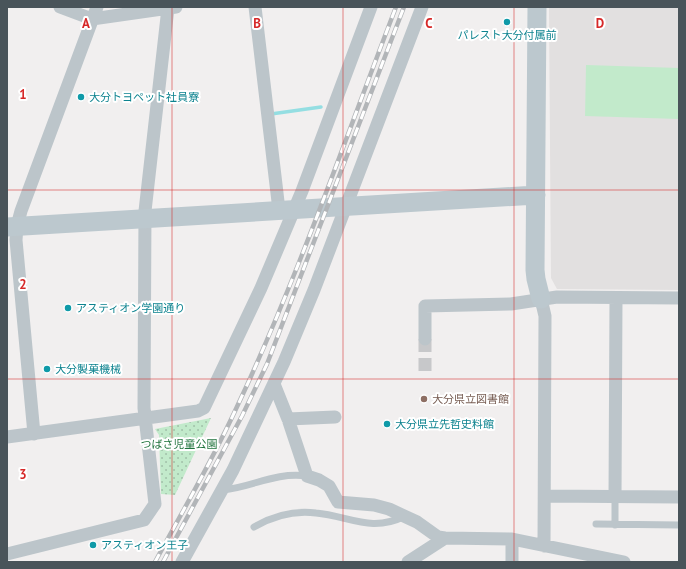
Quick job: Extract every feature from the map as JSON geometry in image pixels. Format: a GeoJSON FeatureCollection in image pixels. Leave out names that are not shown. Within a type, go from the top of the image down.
{"type":"FeatureCollection","features":[{"type":"Feature","properties":{"kind":"street"},"geometry":{"type":"LineString","coordinates":[[7,554],[144,520],[155,504],[156,497],[145,418],[145,200],[172,8],[95,13],[60,7]]}},
{"type":"Feature","properties":{"kind":"street"},"geometry":{"type":"LineString","coordinates":[[255,7],[287,210]]}},
{"type":"Feature","properties":{"kind":"street"},"geometry":{"type":"LineString","coordinates":[[7,437],[198,411],[207,405],[370,7]]}},
{"type":"Feature","properties":{"kind":"street"},"geometry":{"type":"LineString","coordinates":[[182,562],[223,490],[274,384],[314,290],[422,7]]}},
{"type":"Feature","properties":{"kind":"street"},"geometry":{"type":"LineString","coordinates":[[537,7],[536,279],[545,316],[544,546]]}},
{"type":"Feature","properties":{"kind":"street"},"geometry":{"type":"LineString","coordinates":[[34,434],[16,240],[12,226],[21,210],[95,13]]}},
{"type":"Feature","properties":{"kind":"street"},"geometry":{"type":"LineString","coordinates":[[12,226],[536,195]]}},
{"type":"Feature","properties":{"kind":"street"},"geometry":{"type":"LineString","coordinates":[[425,339],[425,306],[511,304],[557,297],[679,298]]}},
{"type":"Feature","properties":{"kind":"street"},"geometry":{"type":"LineString","coordinates":[[615,496],[616,298]]}},
{"type":"Feature","properties":{"kind":"street"},"geometry":{"type":"LineString","coordinates":[[274,384],[288,419],[307,476],[319,480],[329,486],[338,502],[379,506],[406,516],[438,537],[512,540],[624,562]]}},
{"type":"Feature","properties":{"kind":"street"},"geometry":{"type":"LineString","coordinates":[[288,419],[335,417]]}},
{"type":"Feature","properties":{"kind":"street"},"geometry":{"type":"LineString","coordinates":[[545,496],[679,497]]}},
{"type":"Feature","properties":{"kind":"street"},"geometry":{"type":"LineString","coordinates":[[408,562],[445,538]]}},
{"type":"Feature","properties":{"kind":"street"},"geometry":{"type":"LineString","coordinates":[[512,540],[512,562]]}},
{"type":"Feature","properties":{"kind":"lane"},"geometry":{"type":"LineString","coordinates":[[223,490],[241,487],[271,477],[307,476]]}},
{"type":"Feature","properties":{"kind":"lane"},"geometry":{"type":"LineString","coordinates":[[614,525],[615,496]]}},
{"type":"Feature","properties":{"kind":"lane"},"geometry":{"type":"LineString","coordinates":[[254,527],[271,518],[298,512],[316,513],[351,522],[380,524],[391,523],[406,516]]}},
{"type":"Feature","properties":{"kind":"lane"},"geometry":{"type":"LineString","coordinates":[[596,524],[679,525]]}},
{"type":"Feature","properties":{"kind":"shaded area"},"geometry":{"type":"Polygon","coordinates":[[[549,7],[679,7],[679,290],[557,289],[551,278],[549,7]]]}},
{"type":"Feature","properties":{"kind":"green space"},"geometry":{"type":"Polygon","coordinates":[[[586,65],[679,68],[679,119],[585,116],[586,65]]]}},
{"type":"Feature","properties":{"kind":"green space","name":"つばさ児童公園"},"geometry":{"type":"Polygon","coordinates":[[[211,418],[175,495],[161,494],[159,435],[155,429],[211,418]]]}},
{"type":"Feature","properties":{"kind":"waterway"},"geometry":{"type":"LineString","coordinates":[[271,114],[321,107]]}},
{"type":"Feature","properties":{"kind":"tunnel"},"geometry":{"type":"LineString","coordinates":[[425,339],[425,372]]}},
{"type":"Feature","properties":{"kind":"railway"},"geometry":{"type":"LineString","coordinates":[[155,562],[216,450],[258,362],[319,210],[396,7]]}},
{"type":"Feature","properties":{"kind":"railway"},"geometry":{"type":"LineString","coordinates":[[163,562],[242,416],[267,364],[404,7]]}},
{"type":"Feature","properties":{"kind":"place","name":"パレスト大分付属前"},"geometry":{"type":"Point","coordinates":[507,22]}},
{"type":"Feature","properties":{"kind":"place","name":"大分トヨペット社員寮"},"geometry":{"type":"Point","coordinates":[81,97]}},
{"type":"Feature","properties":{"kind":"place","name":"アスティオン学園通り"},"geometry":{"type":"Point","coordinates":[68,308]}},
{"type":"Feature","properties":{"kind":"place","name":"大分製菓機械"},"geometry":{"type":"Point","coordinates":[47,369]}},
{"type":"Feature","properties":{"kind":"place","name":"大分県立図書館"},"geometry":{"type":"Point","coordinates":[424,399]}},
{"type":"Feature","properties":{"kind":"place","name":"大分県立先哲史料館"},"geometry":{"type":"Point","coordinates":[387,424]}},
{"type":"Feature","properties":{"kind":"place","name":"アスティオン王子"},"geometry":{"type":"Point","coordinates":[93,545]}}]}
